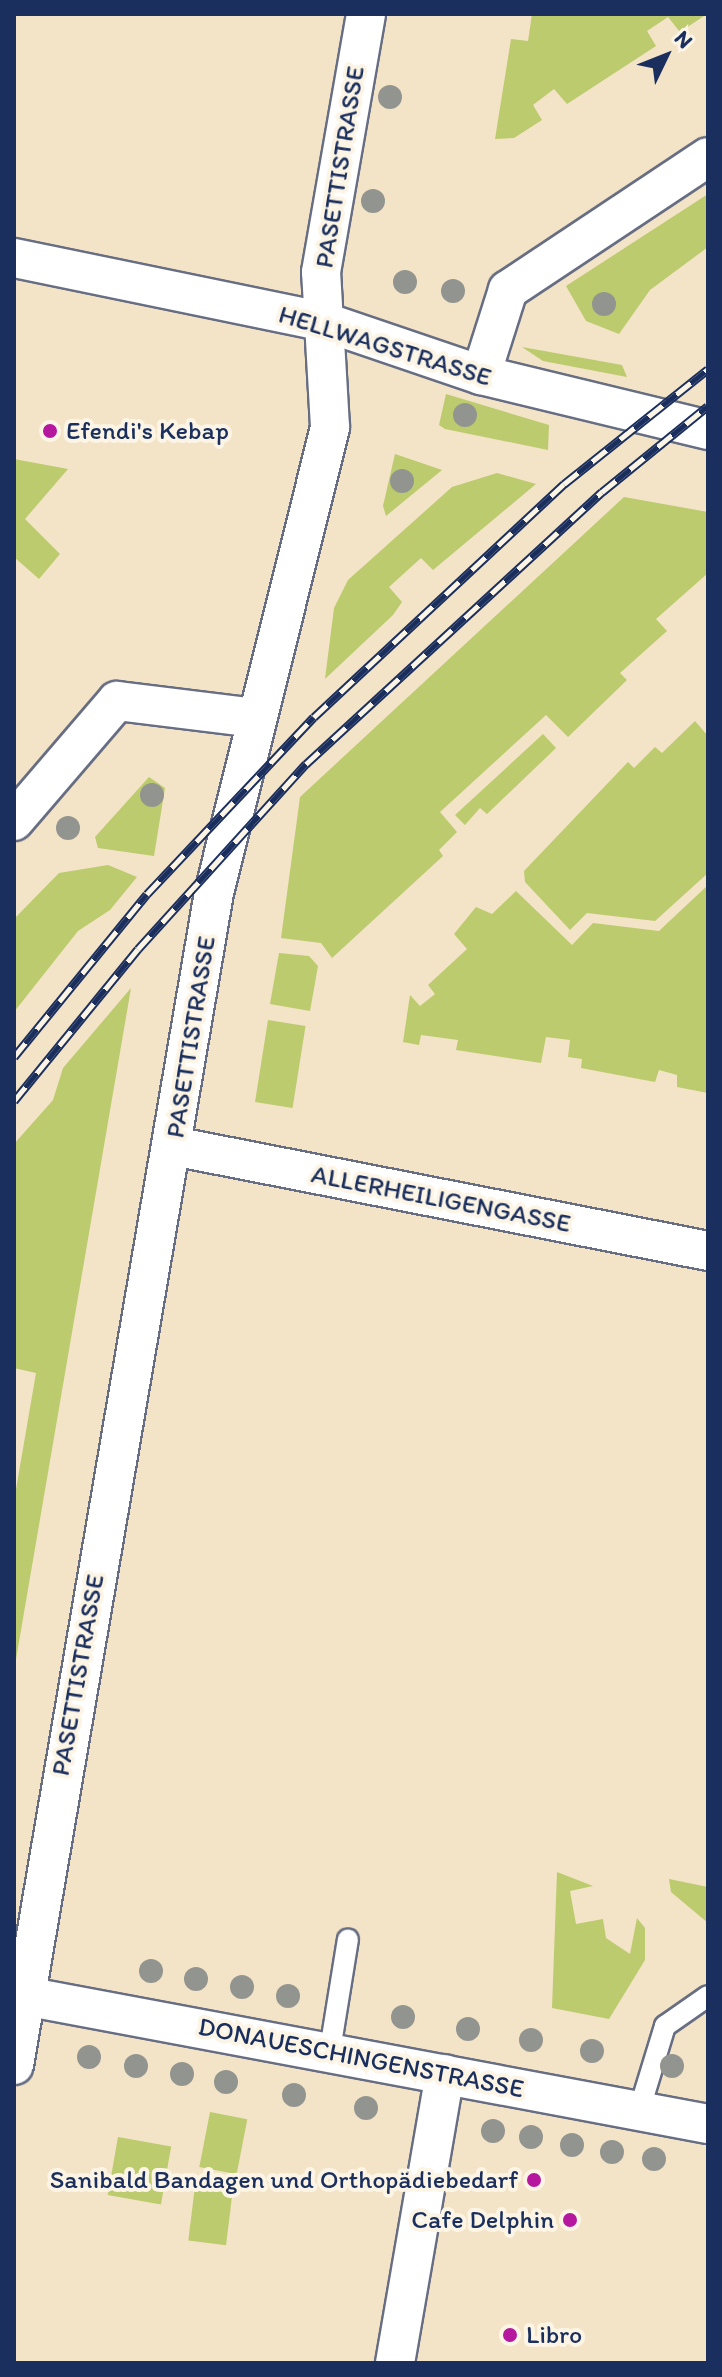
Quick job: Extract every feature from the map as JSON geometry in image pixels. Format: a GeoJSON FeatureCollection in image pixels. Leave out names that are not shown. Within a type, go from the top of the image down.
{"type":"FeatureCollection","features":[{"type":"Feature","properties":{"kind":"street","name":"PASETTISTRASSE"},"geometry":{"type":"LineString","coordinates":[[14,2065],[20,1996],[173,1146],[214,893],[330,427],[321,272],[366,14]]}},
{"type":"Feature","properties":{"kind":"street"},"geometry":{"type":"LineString","coordinates":[[481,375],[508,290],[708,157]]}},
{"type":"Feature","properties":{"kind":"street","name":"HELLWAGSTRASSE"},"geometry":{"type":"LineString","coordinates":[[14,258],[325,322],[481,375],[708,430]]}},
{"type":"Feature","properties":{"kind":"street"},"geometry":{"type":"LineString","coordinates":[[14,821],[117,701],[256,718]]}},
{"type":"Feature","properties":{"kind":"street","name":"ALLERHEILIGENGASSE"},"geometry":{"type":"LineString","coordinates":[[173,1146],[708,1251]]}},
{"type":"Feature","properties":{"kind":"street","name":"DONAUESCHINGENSTRASSE"},"geometry":{"type":"LineString","coordinates":[[20,1996],[330,2050],[708,2124]]}},
{"type":"Feature","properties":{"kind":"street"},"geometry":{"type":"LineString","coordinates":[[395,2363],[445,2074]]}},
{"type":"Feature","properties":{"kind":"lane"},"geometry":{"type":"LineString","coordinates":[[330,2050],[348,1939]]}},
{"type":"Feature","properties":{"kind":"lane"},"geometry":{"type":"LineString","coordinates":[[639,2111],[665,2026],[708,1996]]}},
{"type":"Feature","properties":{"kind":"green space"},"geometry":{"type":"Polygon","coordinates":[[[532,14],[707,14],[680,32],[668,17],[647,31],[656,46],[567,104],[554,89],[533,105],[542,120],[514,138],[495,139],[511,39],[528,41],[532,14]]]}},
{"type":"Feature","properties":{"kind":"green space"},"geometry":{"type":"Polygon","coordinates":[[[708,194],[708,247],[650,290],[619,334],[586,321],[566,286],[708,194]]]}},
{"type":"Feature","properties":{"kind":"green space"},"geometry":{"type":"Polygon","coordinates":[[[522,347],[622,365],[627,377],[543,361],[522,347]]]}},
{"type":"Feature","properties":{"kind":"green space"},"geometry":{"type":"Polygon","coordinates":[[[446,394],[549,425],[548,450],[445,429],[439,425],[446,394]]]}},
{"type":"Feature","properties":{"kind":"green space"},"geometry":{"type":"Polygon","coordinates":[[[395,454],[442,470],[386,516],[383,506],[395,454]]]}},
{"type":"Feature","properties":{"kind":"green space"},"geometry":{"type":"Polygon","coordinates":[[[14,459],[68,469],[25,519],[60,554],[39,579],[14,557],[14,459]]]}},
{"type":"Feature","properties":{"kind":"green space"},"geometry":{"type":"Polygon","coordinates":[[[497,473],[536,484],[433,570],[421,558],[389,587],[402,602],[393,615],[325,679],[334,608],[348,580],[452,487],[497,473]]]}},
{"type":"Feature","properties":{"kind":"green space"},"geometry":{"type":"Polygon","coordinates":[[[624,497],[708,512],[708,573],[656,619],[667,631],[620,673],[627,680],[568,737],[546,715],[440,812],[457,832],[439,850],[443,856],[332,958],[321,943],[281,938],[300,797],[624,497]]]}},
{"type":"Feature","properties":{"kind":"green space"},"geometry":{"type":"Polygon","coordinates":[[[695,721],[708,736],[708,873],[655,921],[587,913],[570,930],[525,882],[524,871],[628,762],[634,768],[655,747],[662,753],[695,721]]]}},
{"type":"Feature","properties":{"kind":"green space"},"geometry":{"type":"Polygon","coordinates":[[[543,734],[556,748],[487,814],[480,808],[465,825],[455,815],[543,734]]]}},
{"type":"Feature","properties":{"kind":"green space"},"geometry":{"type":"Polygon","coordinates":[[[149,777],[165,788],[154,856],[98,848],[95,837],[149,777]]]}},
{"type":"Feature","properties":{"kind":"green space"},"geometry":{"type":"Polygon","coordinates":[[[108,865],[137,877],[110,910],[78,931],[14,1012],[14,919],[59,873],[108,865]]]}},
{"type":"Feature","properties":{"kind":"green space"},"geometry":{"type":"Polygon","coordinates":[[[708,885],[708,1093],[677,1087],[677,1075],[659,1070],[655,1082],[581,1068],[582,1059],[568,1057],[570,1040],[546,1037],[541,1063],[456,1050],[458,1040],[421,1035],[419,1045],[403,1042],[410,995],[420,1006],[435,994],[428,985],[467,949],[454,934],[476,907],[492,914],[516,891],[572,945],[593,923],[659,931],[708,885]]]}},
{"type":"Feature","properties":{"kind":"green space"},"geometry":{"type":"Polygon","coordinates":[[[279,953],[309,956],[318,966],[310,1011],[270,1004],[279,953]]]}},
{"type":"Feature","properties":{"kind":"green space"},"geometry":{"type":"Polygon","coordinates":[[[131,988],[14,1671],[14,1501],[36,1373],[14,1368],[14,1144],[53,1100],[63,1068],[131,988]]]}},
{"type":"Feature","properties":{"kind":"green space"},"geometry":{"type":"Polygon","coordinates":[[[268,1020],[306,1026],[293,1108],[255,1102],[268,1020]]]}},
{"type":"Feature","properties":{"kind":"green space"},"geometry":{"type":"Polygon","coordinates":[[[557,1872],[593,1886],[570,1891],[576,1924],[603,1919],[606,1938],[630,1954],[637,1918],[645,1928],[645,1960],[609,2019],[552,2008],[557,1872]]]}},
{"type":"Feature","properties":{"kind":"green space"},"geometry":{"type":"Polygon","coordinates":[[[669,1879],[708,1887],[708,1923],[671,1892],[669,1879]]]}},
{"type":"Feature","properties":{"kind":"green space"},"geometry":{"type":"Polygon","coordinates":[[[210,2112],[247,2119],[237,2174],[199,2167],[210,2112]]]}},
{"type":"Feature","properties":{"kind":"green space"},"geometry":{"type":"Polygon","coordinates":[[[118,2137],[171,2146],[161,2204],[108,2195],[118,2137]]]}},
{"type":"Feature","properties":{"kind":"green space"},"geometry":{"type":"Polygon","coordinates":[[[195,2186],[233,2191],[226,2245],[188,2241],[195,2186]]]}},
{"type":"Feature","properties":{"kind":"railway"},"geometry":{"type":"LineString","coordinates":[[14,1057],[147,894],[314,717],[564,484],[708,369]]}},
{"type":"Feature","properties":{"kind":"railway"},"geometry":{"type":"LineString","coordinates":[[14,1101],[138,949],[306,764],[602,492],[708,406]]}},
{"type":"Feature","properties":{"kind":"place","name":"Efendi's Kebap"},"geometry":{"type":"Point","coordinates":[50,431]}},
{"type":"Feature","properties":{"kind":"place","name":"Sanibald Bandagen und Orthopädiebedarf"},"geometry":{"type":"Point","coordinates":[534,2180]}},
{"type":"Feature","properties":{"kind":"place","name":"Cafe Delphin"},"geometry":{"type":"Point","coordinates":[570,2220]}},
{"type":"Feature","properties":{"kind":"place","name":"Libro"},"geometry":{"type":"Point","coordinates":[510,2335]}}]}
